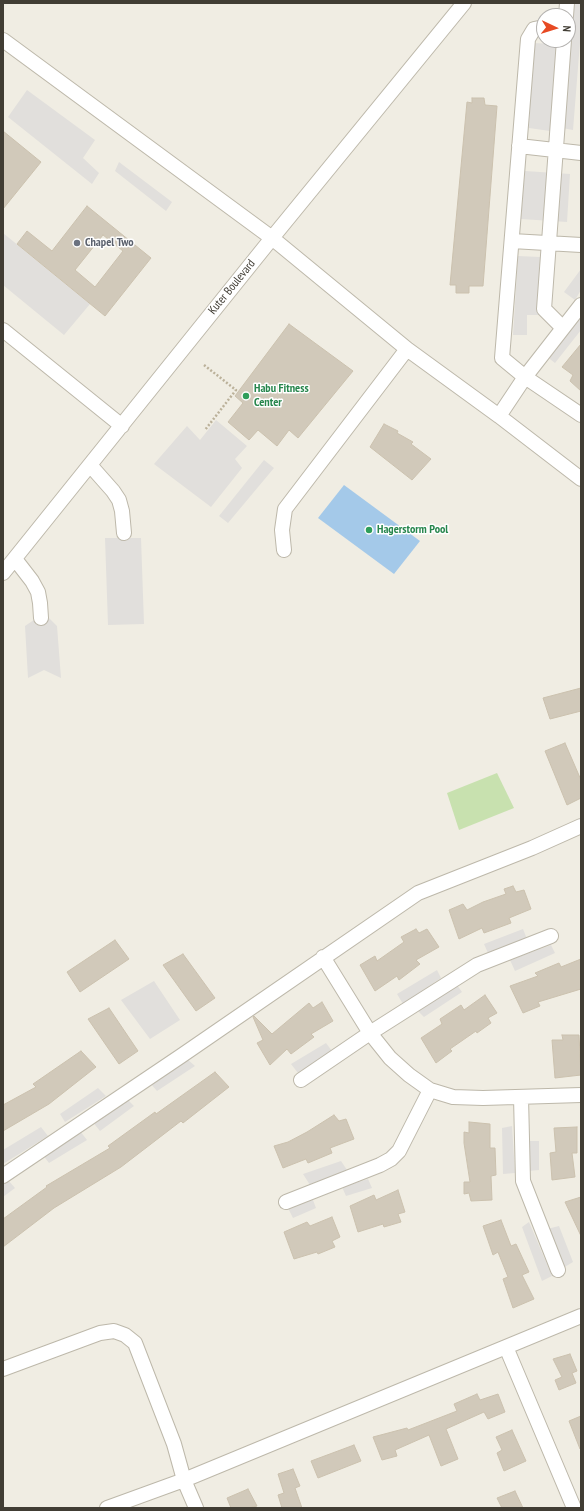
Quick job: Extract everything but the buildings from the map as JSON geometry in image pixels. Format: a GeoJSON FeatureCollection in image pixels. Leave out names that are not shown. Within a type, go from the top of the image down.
{"type":"FeatureCollection","features":[{"type":"Feature","properties":{"kind":"street","name":"Kuter Boulevard"},"geometry":{"type":"LineString","coordinates":[[3,574],[272,238],[464,3]]}},
{"type":"Feature","properties":{"kind":"street"},"geometry":{"type":"LineString","coordinates":[[536,29],[534,29],[528,39],[502,358],[525,377],[581,415]]}},
{"type":"Feature","properties":{"kind":"street"},"geometry":{"type":"LineString","coordinates":[[3,40],[272,238],[407,349],[499,416],[581,479]]}},
{"type":"Feature","properties":{"kind":"street"},"geometry":{"type":"LineString","coordinates":[[563,48],[544,309],[563,328]]}},
{"type":"Feature","properties":{"kind":"street"},"geometry":{"type":"LineString","coordinates":[[519,146],[581,153]]}},
{"type":"Feature","properties":{"kind":"street"},"geometry":{"type":"LineString","coordinates":[[512,241],[581,245]]}},
{"type":"Feature","properties":{"kind":"street"},"geometry":{"type":"LineString","coordinates":[[499,416],[525,377],[581,305]]}},
{"type":"Feature","properties":{"kind":"street"},"geometry":{"type":"LineString","coordinates":[[3,330],[122,426]]}},
{"type":"Feature","properties":{"kind":"street"},"geometry":{"type":"LineString","coordinates":[[284,550],[282,530],[285,509],[407,349]]}},
{"type":"Feature","properties":{"kind":"street"},"geometry":{"type":"LineString","coordinates":[[90,465],[113,490],[122,510],[124,533]]}},
{"type":"Feature","properties":{"kind":"street"},"geometry":{"type":"LineString","coordinates":[[15,559],[32,581],[38,592],[41,618]]}},
{"type":"Feature","properties":{"kind":"street"},"geometry":{"type":"LineString","coordinates":[[3,1176],[418,893],[532,848],[581,826]]}},
{"type":"Feature","properties":{"kind":"street"},"geometry":{"type":"LineString","coordinates":[[302,1080],[370,1033],[477,965],[551,936]]}},
{"type":"Feature","properties":{"kind":"street"},"geometry":{"type":"LineString","coordinates":[[323,958],[370,1033],[390,1058],[409,1075],[430,1090],[453,1097],[483,1098],[581,1096]]}},
{"type":"Feature","properties":{"kind":"street"},"geometry":{"type":"LineString","coordinates":[[286,1202],[380,1165],[391,1159],[399,1151],[430,1090]]}},
{"type":"Feature","properties":{"kind":"street"},"geometry":{"type":"LineString","coordinates":[[521,1097],[523,1181],[558,1270]]}},
{"type":"Feature","properties":{"kind":"street"},"geometry":{"type":"LineString","coordinates":[[107,1508],[184,1480],[581,1316]]}},
{"type":"Feature","properties":{"kind":"street"},"geometry":{"type":"LineString","coordinates":[[3,1369],[100,1333],[114,1331],[125,1335],[135,1344],[174,1444],[184,1480],[196,1508]]}},
{"type":"Feature","properties":{"kind":"street"},"geometry":{"type":"LineString","coordinates":[[506,1347],[574,1508]]}},
{"type":"Feature","properties":{"kind":"path"},"geometry":{"type":"LineString","coordinates":[[204,365],[236,390],[206,430]]}},
{"type":"Feature","properties":{"kind":"green space"},"geometry":{"type":"Polygon","coordinates":[[[497,773],[514,808],[459,830],[447,793],[497,773]]]}},
{"type":"Feature","properties":{"kind":"shaded area"},"geometry":{"type":"Polygon","coordinates":[[[571,3],[581,3],[581,30],[573,130],[562,128],[568,48],[576,48],[576,8],[571,8],[571,3]]]}},
{"type":"Feature","properties":{"kind":"shaded area"},"geometry":{"type":"Polygon","coordinates":[[[532,43],[536,43],[536,48],[557,48],[550,131],[529,128],[532,43]]]}},
{"type":"Feature","properties":{"kind":"shaded area"},"geometry":{"type":"Polygon","coordinates":[[[27,90],[95,140],[83,158],[99,173],[92,184],[8,117],[27,90]]]}},
{"type":"Feature","properties":{"kind":"shaded area"},"geometry":{"type":"Polygon","coordinates":[[[119,162],[172,202],[166,211],[115,171],[119,162]]]}},
{"type":"Feature","properties":{"kind":"shaded area"},"geometry":{"type":"Polygon","coordinates":[[[525,171],[570,174],[567,222],[521,219],[525,171]]]}},
{"type":"Feature","properties":{"kind":"shaded area"},"geometry":{"type":"Polygon","coordinates":[[[3,233],[90,304],[64,335],[3,285],[3,233]]]}},
{"type":"Feature","properties":{"kind":"shaded area"},"geometry":{"type":"Polygon","coordinates":[[[518,256],[540,257],[539,315],[527,315],[527,335],[513,335],[518,256]]]}},
{"type":"Feature","properties":{"kind":"shaded area"},"geometry":{"type":"Polygon","coordinates":[[[581,269],[581,290],[575,300],[564,292],[581,269]]]}},
{"type":"Feature","properties":{"kind":"shaded area"},"geometry":{"type":"Polygon","coordinates":[[[581,311],[581,330],[555,363],[546,356],[581,311]]]}},
{"type":"Feature","properties":{"kind":"shaded area"},"geometry":{"type":"Polygon","coordinates":[[[216,420],[247,446],[235,459],[242,468],[211,507],[154,464],[187,426],[200,440],[216,420]]]}},
{"type":"Feature","properties":{"kind":"shaded area"},"geometry":{"type":"Polygon","coordinates":[[[264,460],[274,468],[228,523],[219,516],[264,460]]]}},
{"type":"Feature","properties":{"kind":"shaded area"},"geometry":{"type":"Polygon","coordinates":[[[105,538],[141,538],[144,624],[108,625],[105,538]]]}},
{"type":"Feature","properties":{"kind":"shaded area"},"geometry":{"type":"Polygon","coordinates":[[[44,613],[57,626],[61,678],[44,670],[28,678],[25,626],[44,613]]]}},
{"type":"Feature","properties":{"kind":"shaded area"},"geometry":{"type":"Polygon","coordinates":[[[523,929],[527,939],[488,953],[484,944],[523,929]]]}},
{"type":"Feature","properties":{"kind":"shaded area"},"geometry":{"type":"Polygon","coordinates":[[[551,945],[555,953],[515,971],[510,960],[551,945]]]}},
{"type":"Feature","properties":{"kind":"shaded area"},"geometry":{"type":"Polygon","coordinates":[[[437,970],[441,978],[403,1004],[397,994],[437,970]]]}},
{"type":"Feature","properties":{"kind":"shaded area"},"geometry":{"type":"Polygon","coordinates":[[[154,981],[180,1020],[150,1039],[121,1000],[154,981]]]}},
{"type":"Feature","properties":{"kind":"shaded area"},"geometry":{"type":"Polygon","coordinates":[[[457,985],[462,992],[424,1017],[417,1010],[457,985]]]}},
{"type":"Feature","properties":{"kind":"shaded area"},"geometry":{"type":"Polygon","coordinates":[[[326,1043],[332,1051],[298,1073],[291,1064],[326,1043]]]}},
{"type":"Feature","properties":{"kind":"shaded area"},"geometry":{"type":"Polygon","coordinates":[[[187,1059],[195,1066],[157,1091],[150,1083],[187,1059]]]}},
{"type":"Feature","properties":{"kind":"shaded area"},"geometry":{"type":"Polygon","coordinates":[[[98,1088],[106,1096],[65,1122],[60,1114],[98,1088]]]}},
{"type":"Feature","properties":{"kind":"shaded area"},"geometry":{"type":"Polygon","coordinates":[[[128,1100],[134,1106],[100,1131],[92,1121],[128,1100]]]}},
{"type":"Feature","properties":{"kind":"shaded area"},"geometry":{"type":"Polygon","coordinates":[[[512,1126],[515,1173],[503,1174],[502,1128],[512,1126]]]}},
{"type":"Feature","properties":{"kind":"shaded area"},"geometry":{"type":"Polygon","coordinates":[[[41,1127],[48,1136],[3,1164],[3,1150],[41,1127]]]}},
{"type":"Feature","properties":{"kind":"shaded area"},"geometry":{"type":"Polygon","coordinates":[[[80,1131],[87,1140],[49,1163],[42,1154],[80,1131]]]}},
{"type":"Feature","properties":{"kind":"shaded area"},"geometry":{"type":"Polygon","coordinates":[[[528,1141],[539,1141],[539,1170],[528,1171],[528,1141]]]}},
{"type":"Feature","properties":{"kind":"shaded area"},"geometry":{"type":"Polygon","coordinates":[[[341,1161],[347,1170],[310,1185],[303,1174],[341,1161]]]}},
{"type":"Feature","properties":{"kind":"shaded area"},"geometry":{"type":"Polygon","coordinates":[[[368,1179],[372,1188],[346,1196],[342,1187],[368,1179]]]}},
{"type":"Feature","properties":{"kind":"shaded area"},"geometry":{"type":"Polygon","coordinates":[[[8,1180],[15,1188],[3,1197],[3,1184],[8,1180]]]}},
{"type":"Feature","properties":{"kind":"shaded area"},"geometry":{"type":"Polygon","coordinates":[[[313,1200],[316,1208],[293,1218],[288,1208],[313,1200]]]}},
{"type":"Feature","properties":{"kind":"shaded area"},"geometry":{"type":"Polygon","coordinates":[[[529,1222],[552,1276],[542,1281],[522,1227],[529,1222]]]}},
{"type":"Feature","properties":{"kind":"shaded area"},"geometry":{"type":"Polygon","coordinates":[[[559,1226],[573,1262],[563,1268],[547,1229],[559,1226]]]}},
{"type":"Feature","properties":{"kind":"water","name":"Hagerstorm Pool"},"geometry":{"type":"Polygon","coordinates":[[[344,485],[420,541],[394,574],[318,518],[344,485]]]}},
{"type":"Feature","properties":{"kind":"place","name":"Chapel Two"},"geometry":{"type":"Point","coordinates":[77,243]}},
{"type":"Feature","properties":{"kind":"place","name":"Habu Fitness Center"},"geometry":{"type":"Point","coordinates":[246,396]}},
{"type":"Feature","properties":{"kind":"place","name":"Hagerstorm Pool"},"geometry":{"type":"Point","coordinates":[369,530]}}]}
